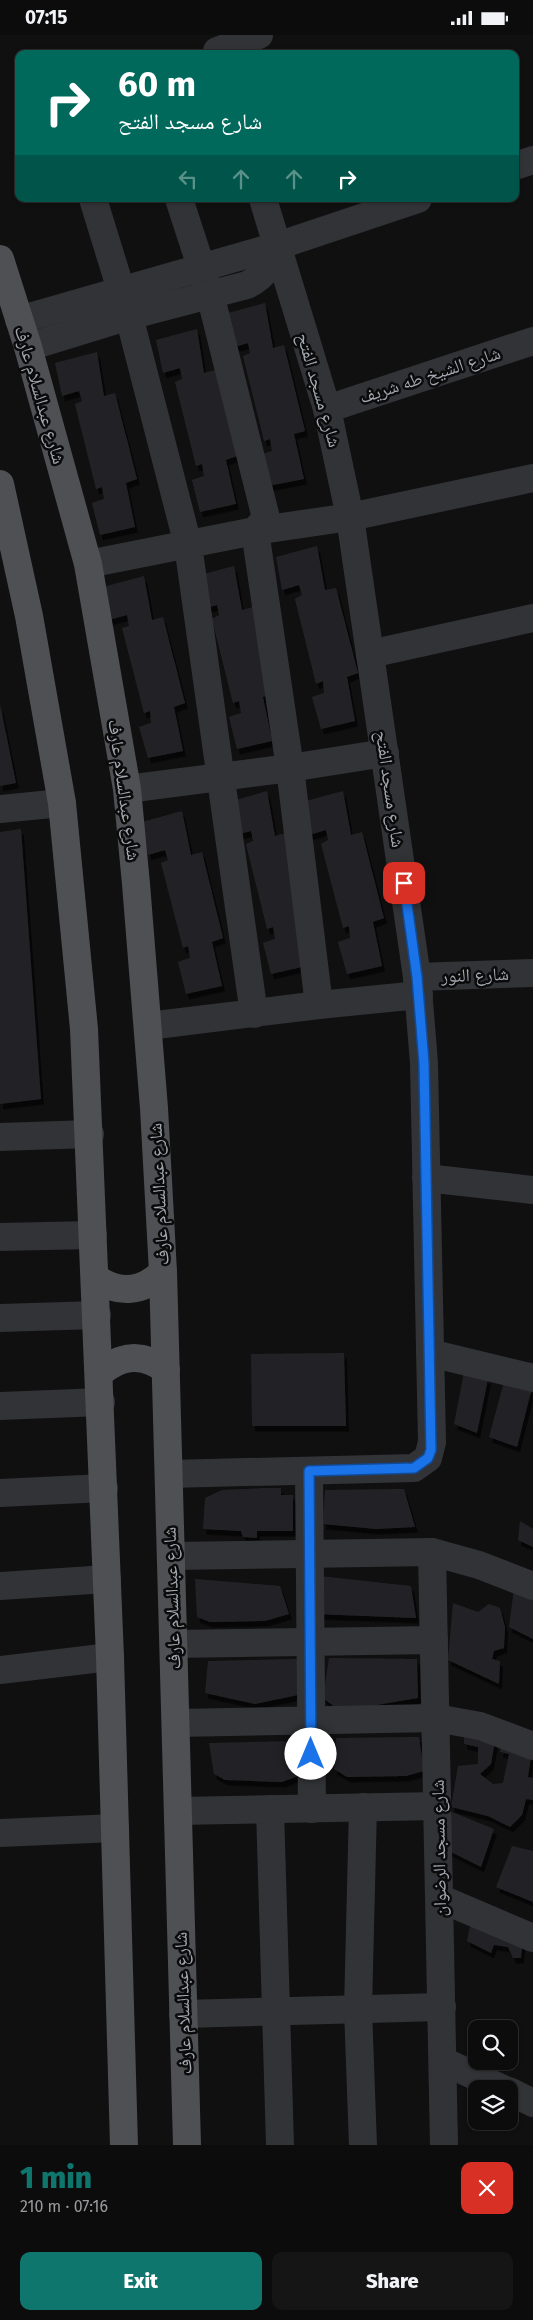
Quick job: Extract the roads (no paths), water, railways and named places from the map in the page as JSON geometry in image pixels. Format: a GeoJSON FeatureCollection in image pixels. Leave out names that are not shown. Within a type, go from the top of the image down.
{"type":"FeatureCollection","features":[{"type":"Feature","properties":{"kind":"main road","name":"شارع عبدالسلام عارف"},"geometry":{"type":"LineString","coordinates":[[0,259],[28,347],[88,565],[127,789],[148,1026],[163,1272],[187,2145]]}},
{"type":"Feature","properties":{"kind":"main road"},"geometry":{"type":"LineString","coordinates":[[0,486],[28,616],[62,803],[84,1020],[104,1488],[124,2145]]}},
{"type":"Feature","properties":{"kind":"main road"},"geometry":{"type":"LineString","coordinates":[[96,1278],[106,1286],[131,1290],[154,1281],[163,1272]]}},
{"type":"Feature","properties":{"kind":"main road"},"geometry":{"type":"LineString","coordinates":[[99,1374],[108,1365],[132,1357],[144,1358],[166,1370]]}},
{"type":"Feature","properties":{"kind":"street"},"geometry":{"type":"LineString","coordinates":[[216,46],[259,35]]}},
{"type":"Feature","properties":{"kind":"street"},"geometry":{"type":"LineString","coordinates":[[519,165],[533,160]]}},
{"type":"Feature","properties":{"kind":"street"},"geometry":{"type":"LineString","coordinates":[[94,202],[121,290]]}},
{"type":"Feature","properties":{"kind":"street"},"geometry":{"type":"LineString","coordinates":[[180,202],[210,295],[266,519],[256,531],[290,768],[319,1005]]}},
{"type":"Feature","properties":{"kind":"street","name":"شارع مسجد الفتح"},"geometry":{"type":"LineString","coordinates":[[169,1474],[406,1469],[422,1464],[428,1458],[432,1442],[424,1063],[418,986],[350,517],[327,409],[264,202]]}},
{"type":"Feature","properties":{"kind":"street"},"geometry":{"type":"LineString","coordinates":[[19,320],[277,246],[409,202]]}},
{"type":"Feature","properties":{"kind":"street"},"geometry":{"type":"LineString","coordinates":[[28,347],[129,316],[241,287],[260,278],[271,264],[277,246]]}},
{"type":"Feature","properties":{"kind":"street"},"geometry":{"type":"LineString","coordinates":[[129,316],[188,545],[254,1014]]}},
{"type":"Feature","properties":{"kind":"street","name":"شارع الشيخ طه شريف"},"geometry":{"type":"LineString","coordinates":[[327,409],[533,341]]}},
{"type":"Feature","properties":{"kind":"street"},"geometry":{"type":"LineString","coordinates":[[88,565],[256,531],[350,517],[533,478]]}},
{"type":"Feature","properties":{"kind":"street"},"geometry":{"type":"LineString","coordinates":[[370,654],[533,618]]}},
{"type":"Feature","properties":{"kind":"street"},"geometry":{"type":"LineString","coordinates":[[127,789],[290,768],[385,753]]}},
{"type":"Feature","properties":{"kind":"street"},"geometry":{"type":"LineString","coordinates":[[0,809],[62,803]]}},
{"type":"Feature","properties":{"kind":"street","name":"شارع النور"},"geometry":{"type":"LineString","coordinates":[[148,1026],[319,1005],[418,986],[533,973]]}},
{"type":"Feature","properties":{"kind":"street"},"geometry":{"type":"LineString","coordinates":[[0,1137],[90,1134]]}},
{"type":"Feature","properties":{"kind":"street"},"geometry":{"type":"LineString","coordinates":[[426,1178],[533,1190]]}},
{"type":"Feature","properties":{"kind":"street"},"geometry":{"type":"LineString","coordinates":[[0,1237],[93,1235]]}},
{"type":"Feature","properties":{"kind":"street"},"geometry":{"type":"LineString","coordinates":[[0,1318],[97,1315]]}},
{"type":"Feature","properties":{"kind":"street"},"geometry":{"type":"LineString","coordinates":[[430,1353],[533,1378]]}},
{"type":"Feature","properties":{"kind":"street"},"geometry":{"type":"LineString","coordinates":[[0,1406],[100,1402]]}},
{"type":"Feature","properties":{"kind":"street"},"geometry":{"type":"LineString","coordinates":[[309,1471],[312,1809]]}},
{"type":"Feature","properties":{"kind":"street"},"geometry":{"type":"LineString","coordinates":[[0,1493],[104,1488]]}},
{"type":"Feature","properties":{"kind":"street"},"geometry":{"type":"LineString","coordinates":[[171,1556],[432,1552],[479,1565],[533,1586]]}},
{"type":"Feature","properties":{"kind":"street","name":"شارع مسجد الرضوان"},"geometry":{"type":"LineString","coordinates":[[432,1552],[444,2145]]}},
{"type":"Feature","properties":{"kind":"street"},"geometry":{"type":"LineString","coordinates":[[0,1586],[107,1579]]}},
{"type":"Feature","properties":{"kind":"street"},"geometry":{"type":"LineString","coordinates":[[174,1644],[434,1640]]}},
{"type":"Feature","properties":{"kind":"street"},"geometry":{"type":"LineString","coordinates":[[0,1670],[110,1657]]}},
{"type":"Feature","properties":{"kind":"street"},"geometry":{"type":"LineString","coordinates":[[176,1723],[436,1718],[480,1726],[533,1746]]}},
{"type":"Feature","properties":{"kind":"street"},"geometry":{"type":"LineString","coordinates":[[178,1811],[438,1806]]}},
{"type":"Feature","properties":{"kind":"street"},"geometry":{"type":"LineString","coordinates":[[363,1807],[358,2009],[363,2145]]}},
{"type":"Feature","properties":{"kind":"street"},"geometry":{"type":"LineString","coordinates":[[270,1809],[280,2145]]}},
{"type":"Feature","properties":{"kind":"street"},"geometry":{"type":"LineString","coordinates":[[0,1833],[115,1828]]}},
{"type":"Feature","properties":{"kind":"street"},"geometry":{"type":"LineString","coordinates":[[439,1898],[533,1938]]}},
{"type":"Feature","properties":{"kind":"street"},"geometry":{"type":"LineString","coordinates":[[184,2014],[442,2007]]}},
{"type":"Feature","properties":{"kind":"street"},"geometry":{"type":"LineString","coordinates":[[443,2061],[484,2080]]}},
{"type":"Feature","properties":{"kind":"street"},"geometry":{"type":"LineString","coordinates":[[518,2096],[533,2103]]}}]}
